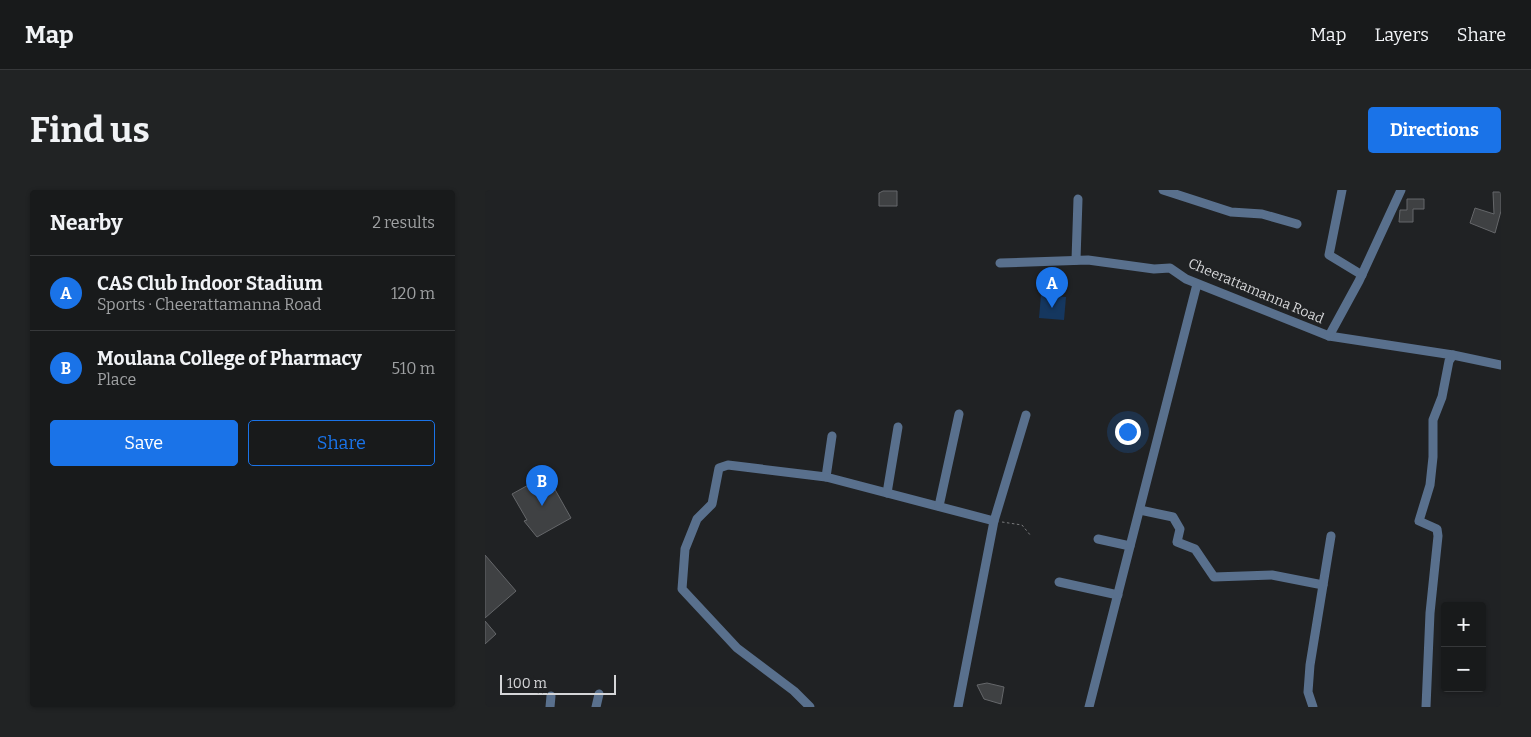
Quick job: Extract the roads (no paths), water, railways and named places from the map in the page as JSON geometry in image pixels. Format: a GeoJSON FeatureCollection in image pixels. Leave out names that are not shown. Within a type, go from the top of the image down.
{"type":"FeatureCollection","features":[{"type":"Feature","properties":{"kind":"street"},"geometry":{"type":"LineString","coordinates":[[1163,190],[1231,212],[1262,214],[1297,224]]}},
{"type":"Feature","properties":{"kind":"street"},"geometry":{"type":"LineString","coordinates":[[1342,190],[1329,255],[1362,275]]}},
{"type":"Feature","properties":{"kind":"street"},"geometry":{"type":"LineString","coordinates":[[1329,336],[1362,275],[1401,190]]}},
{"type":"Feature","properties":{"kind":"street"},"geometry":{"type":"LineString","coordinates":[[1076,260],[1078,199]]}},
{"type":"Feature","properties":{"kind":"street","name":"Cheerattamanna Road"},"geometry":{"type":"LineString","coordinates":[[1000,263],[1088,260],[1154,269],[1170,268],[1197,284],[1329,336],[1453,355],[1501,365]]}},
{"type":"Feature","properties":{"kind":"street"},"geometry":{"type":"LineString","coordinates":[[1089,707],[1197,284]]}},
{"type":"Feature","properties":{"kind":"street"},"geometry":{"type":"LineString","coordinates":[[1426,707],[1430,614],[1439,536],[1437,528],[1419,521],[1429,485],[1433,457],[1433,420],[1442,396],[1449,361],[1453,355]]}},
{"type":"Feature","properties":{"kind":"street"},"geometry":{"type":"LineString","coordinates":[[939,506],[959,414]]}},
{"type":"Feature","properties":{"kind":"street"},"geometry":{"type":"LineString","coordinates":[[957,707],[994,521],[1025,415]]}},
{"type":"Feature","properties":{"kind":"street"},"geometry":{"type":"LineString","coordinates":[[887,492],[898,426]]}},
{"type":"Feature","properties":{"kind":"street"},"geometry":{"type":"LineString","coordinates":[[826,477],[832,436]]}},
{"type":"Feature","properties":{"kind":"street"},"geometry":{"type":"LineString","coordinates":[[809,707],[794,691],[737,648],[682,589],[685,549],[697,519],[712,504],[719,468],[728,465],[826,477],[994,521]]}},
{"type":"Feature","properties":{"kind":"street"},"geometry":{"type":"LineString","coordinates":[[1140,510],[1173,517],[1180,529],[1177,542],[1195,549],[1214,578],[1272,575],[1323,585]]}},
{"type":"Feature","properties":{"kind":"street"},"geometry":{"type":"LineString","coordinates":[[1313,707],[1308,692],[1309,665],[1331,536]]}},
{"type":"Feature","properties":{"kind":"street"},"geometry":{"type":"LineString","coordinates":[[1098,539],[1130,546]]}},
{"type":"Feature","properties":{"kind":"street"},"geometry":{"type":"LineString","coordinates":[[1059,582],[1118,595]]}},
{"type":"Feature","properties":{"kind":"street"},"geometry":{"type":"LineString","coordinates":[[596,707],[599,694]]}},
{"type":"Feature","properties":{"kind":"street"},"geometry":{"type":"LineString","coordinates":[[550,707],[551,696]]}},
{"type":"Feature","properties":{"kind":"place","name":"CAS Club Indoor Stadium"},"geometry":{"type":"Point","coordinates":[1052,308]}},
{"type":"Feature","properties":{"kind":"place","name":"Moulana College of Pharmacy"},"geometry":{"type":"Point","coordinates":[542,506]}}]}
